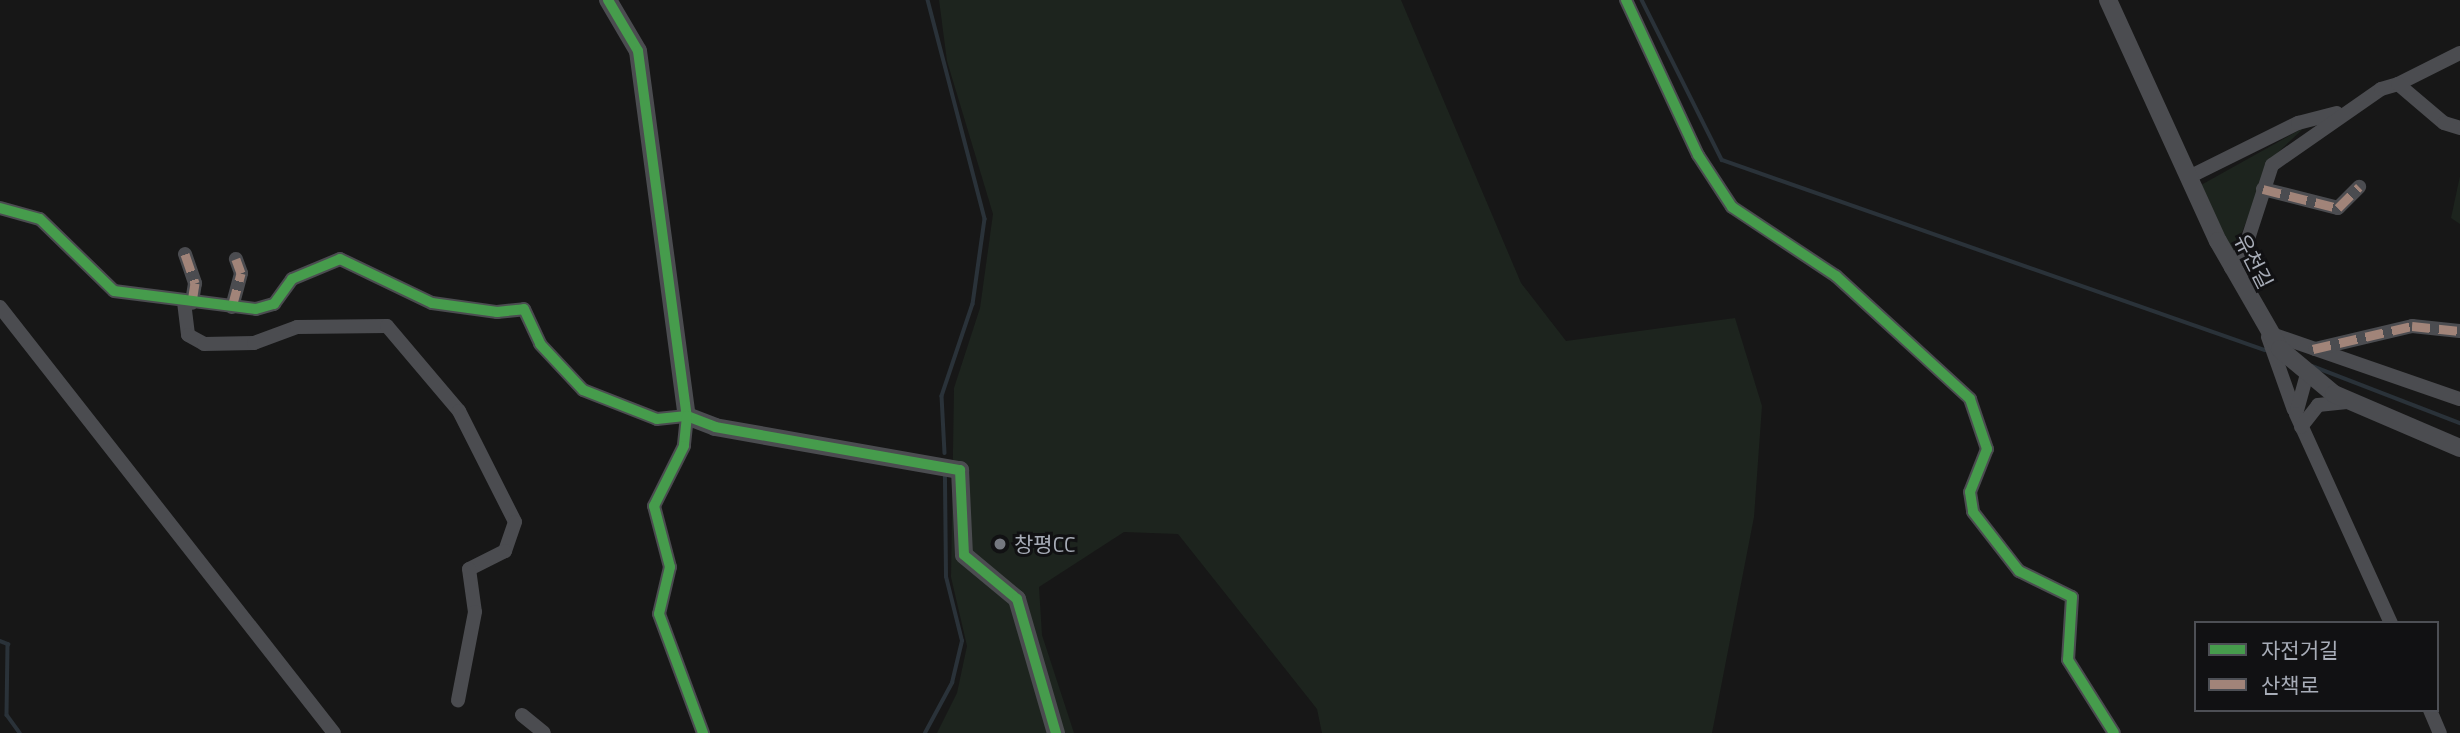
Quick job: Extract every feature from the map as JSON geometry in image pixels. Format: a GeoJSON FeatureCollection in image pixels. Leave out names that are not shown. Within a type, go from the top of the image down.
{"type":"FeatureCollection","features":[{"type":"Feature","properties":{"kind":"street"},"geometry":{"type":"LineString","coordinates":[[608,0],[638,51],[687,416],[684,446],[654,506],[670,567],[659,614],[703,733]]}},
{"type":"Feature","properties":{"kind":"street"},"geometry":{"type":"LineString","coordinates":[[1626,0],[1682,124],[1732,207],[1844,282],[1970,398],[1987,449],[1969,492],[1973,512],[2019,571],[2072,597],[2068,660],[2114,733]]}},
{"type":"Feature","properties":{"kind":"street","name":"유천길"},"geometry":{"type":"LineString","coordinates":[[2108,0],[2231,268],[2267,331],[2307,374],[2352,402],[2460,448]]}},
{"type":"Feature","properties":{"kind":"street"},"geometry":{"type":"LineString","coordinates":[[2231,268],[2263,190],[2281,155],[2349,110],[2460,52]]}},
{"type":"Feature","properties":{"kind":"street"},"geometry":{"type":"LineString","coordinates":[[2398,84],[2444,123],[2460,128]]}},
{"type":"Feature","properties":{"kind":"street"},"geometry":{"type":"LineString","coordinates":[[2189,177],[2298,123],[2349,110]]}},
{"type":"Feature","properties":{"kind":"street"},"geometry":{"type":"LineString","coordinates":[[2263,190],[2337,208],[2359,187]]}},
{"type":"Feature","properties":{"kind":"street"},"geometry":{"type":"LineString","coordinates":[[3,206],[40,219],[114,291],[232,307],[274,304],[292,279],[340,259],[432,303],[524,309],[540,344],[583,390],[657,419],[687,416],[715,427],[960,470],[964,555],[1017,599],[1056,733]]}},
{"type":"Feature","properties":{"kind":"street"},"geometry":{"type":"LineString","coordinates":[[185,254],[195,283],[188,302],[188,335],[204,344],[254,344],[297,327],[387,326],[459,411],[515,522],[505,551],[468,569],[475,612],[458,700]]}},
{"type":"Feature","properties":{"kind":"street"},"geometry":{"type":"LineString","coordinates":[[232,307],[241,273],[236,259]]}},
{"type":"Feature","properties":{"kind":"street"},"geometry":{"type":"LineString","coordinates":[[0,307],[334,733]]}},
{"type":"Feature","properties":{"kind":"street"},"geometry":{"type":"LineString","coordinates":[[2313,349],[2413,326],[2460,331]]}},
{"type":"Feature","properties":{"kind":"street"},"geometry":{"type":"LineString","coordinates":[[2267,331],[2460,399]]}},
{"type":"Feature","properties":{"kind":"street"},"geometry":{"type":"LineString","coordinates":[[2267,331],[2299,421],[2390,621]]}},
{"type":"Feature","properties":{"kind":"street"},"geometry":{"type":"LineString","coordinates":[[2299,421],[2307,374]]}},
{"type":"Feature","properties":{"kind":"street"},"geometry":{"type":"LineString","coordinates":[[2299,421],[2318,405],[2352,402]]}},
{"type":"Feature","properties":{"kind":"street"},"geometry":{"type":"LineString","coordinates":[[2431,712],[2440,733]]}},
{"type":"Feature","properties":{"kind":"street"},"geometry":{"type":"LineString","coordinates":[[522,715],[544,733]]}},
{"type":"Feature","properties":{"kind":"shaded area"},"geometry":{"type":"Polygon","coordinates":[[[939,0],[1401,0],[1521,283],[1566,341],[1735,318],[1762,406],[1754,517],[1712,733],[1322,733],[1317,709],[1178,534],[1124,532],[1039,587],[1042,635],[1074,733],[937,733],[957,693],[967,646],[951,577],[954,388],[980,308],[993,214],[947,61],[939,0]]]}},
{"type":"Feature","properties":{"kind":"shaded area"},"geometry":{"type":"Polygon","coordinates":[[[2305,127],[2273,157],[2232,256],[2201,185],[2305,127]]]}},
{"type":"Feature","properties":{"kind":"shaded area"},"geometry":{"type":"Polygon","coordinates":[[[2460,176],[2460,224],[2451,218],[2460,176]]]}},
{"type":"Feature","properties":{"kind":"waterway"},"geometry":{"type":"LineString","coordinates":[[928,0],[985,219],[973,304],[942,396],[945,453]]}},
{"type":"Feature","properties":{"kind":"waterway"},"geometry":{"type":"LineString","coordinates":[[1642,0],[1722,160],[2265,350]]}},
{"type":"Feature","properties":{"kind":"waterway"},"geometry":{"type":"LineString","coordinates":[[2312,366],[2460,423]]}},
{"type":"Feature","properties":{"kind":"waterway"},"geometry":{"type":"LineString","coordinates":[[925,733],[952,683],[962,641],[946,577],[945,474]]}},
{"type":"Feature","properties":{"kind":"waterway"},"geometry":{"type":"LineString","coordinates":[[0,641],[8,644],[7,715],[20,733]]}},
{"type":"Feature","properties":{"kind":"marked path"},"geometry":{"type":"LineString","coordinates":[[2263,189],[2338,208],[2359,187]]}},
{"type":"Feature","properties":{"kind":"marked path"},"geometry":{"type":"LineString","coordinates":[[185,254],[195,283],[192,303]]}},
{"type":"Feature","properties":{"kind":"marked path"},"geometry":{"type":"LineString","coordinates":[[232,307],[241,273],[236,259]]}},
{"type":"Feature","properties":{"kind":"marked path"},"geometry":{"type":"LineString","coordinates":[[2313,349],[2412,326],[2460,331]]}},
{"type":"Feature","properties":{"kind":"cycle path"},"geometry":{"type":"LineString","coordinates":[[608,0],[638,51],[687,416],[715,427],[960,470],[964,555],[1017,599],[1056,733]]}},
{"type":"Feature","properties":{"kind":"cycle path"},"geometry":{"type":"LineString","coordinates":[[1626,0],[1698,155],[1732,207],[1836,276],[1970,399],[1987,449],[1970,492],[1973,512],[2019,571],[2072,597],[2068,660],[2114,733]]}},
{"type":"Feature","properties":{"kind":"cycle path"},"geometry":{"type":"LineString","coordinates":[[0,208],[40,219],[114,291],[256,309],[274,304],[292,279],[340,259],[432,303],[497,312],[524,309],[540,344],[583,390],[657,419],[687,416],[684,446],[654,506],[670,567],[659,614],[703,733]]}},
{"type":"Feature","properties":{"kind":"place","name":"창평CC"},"geometry":{"type":"Point","coordinates":[1000,544]}}]}
